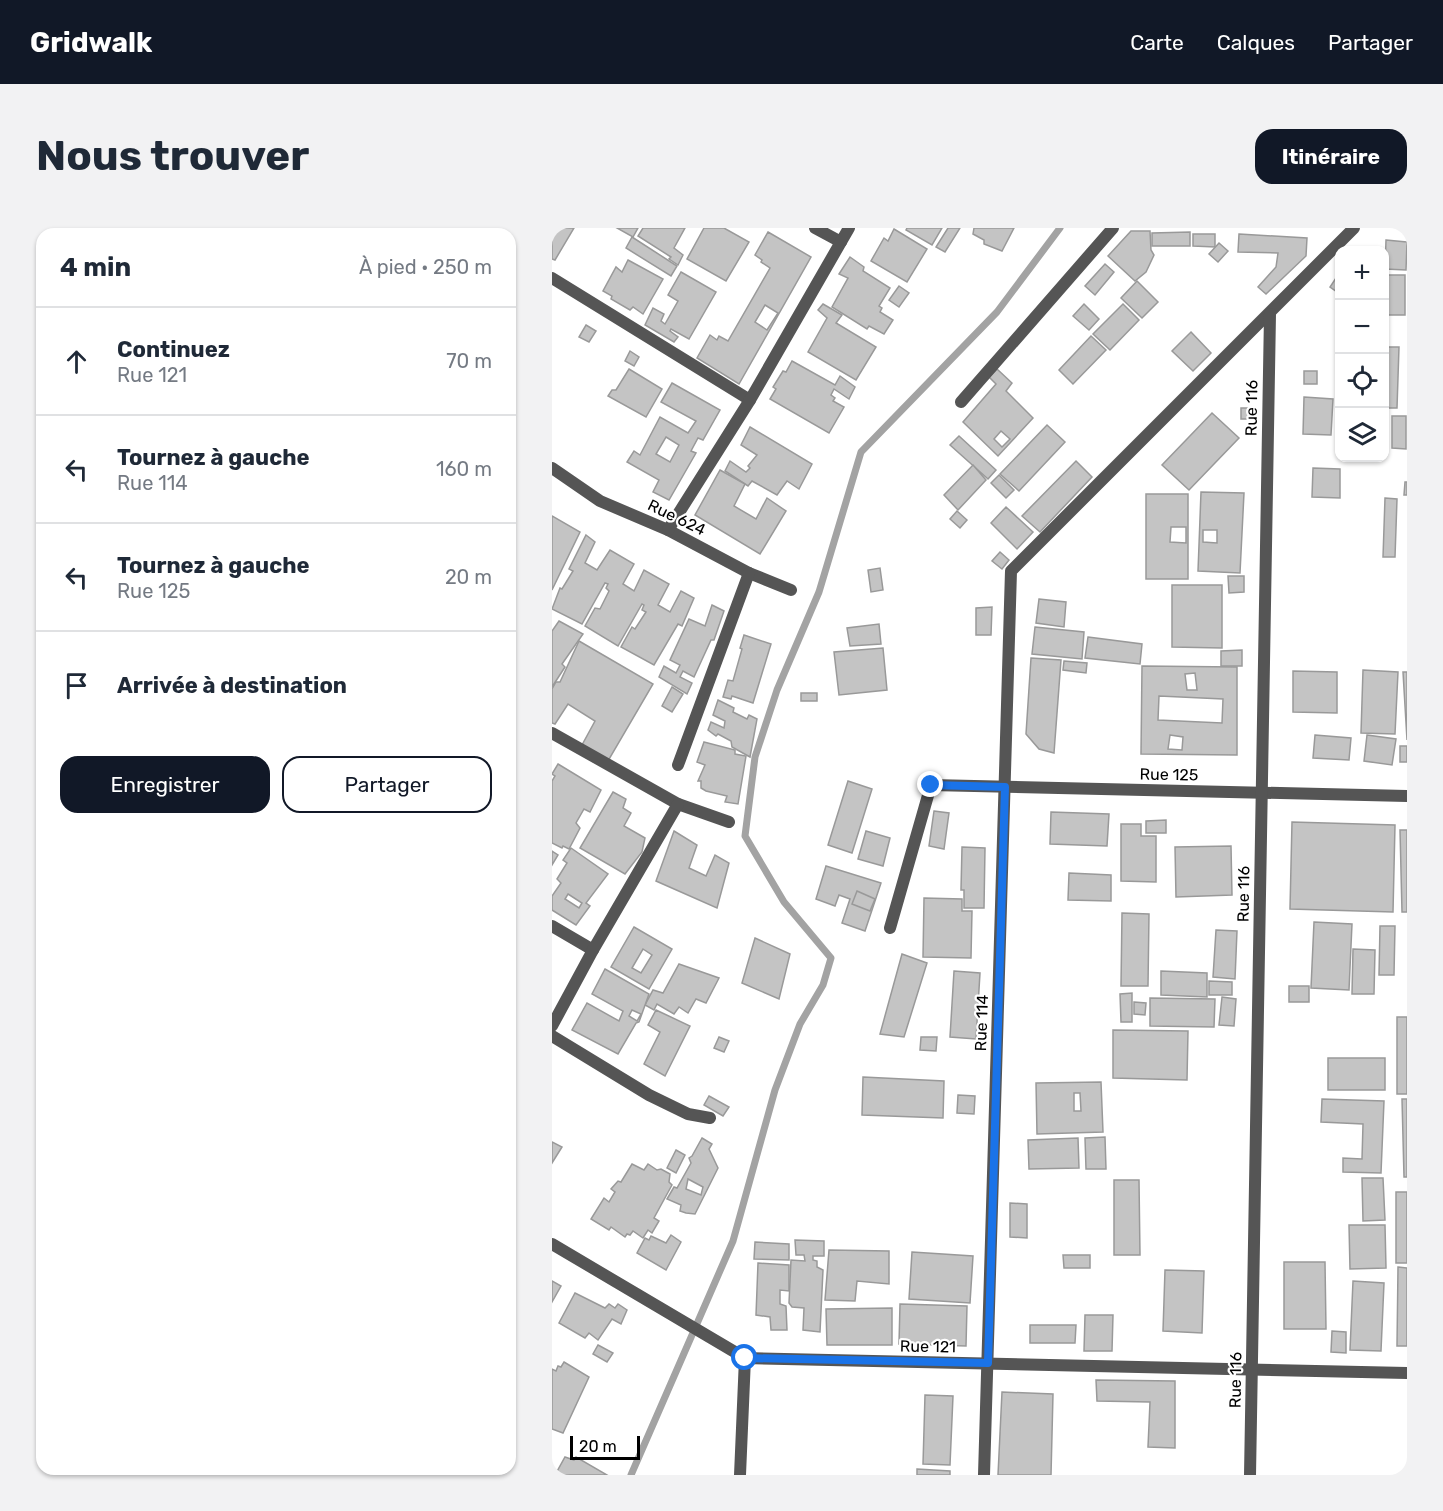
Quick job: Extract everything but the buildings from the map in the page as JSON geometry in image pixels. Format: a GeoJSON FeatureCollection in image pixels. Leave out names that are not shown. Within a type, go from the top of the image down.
{"type":"FeatureCollection","features":[{"type":"Feature","properties":{"kind":"street"},"geometry":{"type":"LineString","coordinates":[[815,228],[841,242]]}},
{"type":"Feature","properties":{"kind":"street"},"geometry":{"type":"LineString","coordinates":[[668,530],[750,400],[849,228]]}},
{"type":"Feature","properties":{"kind":"street"},"geometry":{"type":"LineString","coordinates":[[961,402],[1113,228]]}},
{"type":"Feature","properties":{"kind":"street"},"geometry":{"type":"LineString","coordinates":[[1270,314],[1354,228]]}},
{"type":"Feature","properties":{"kind":"street"},"geometry":{"type":"LineString","coordinates":[[552,278],[750,400]]}},
{"type":"Feature","properties":{"kind":"street","name":"Rue 114"},"geometry":{"type":"LineString","coordinates":[[984,1475],[1011,571],[1270,314]]}},
{"type":"Feature","properties":{"kind":"street","name":"Rue 116"},"geometry":{"type":"LineString","coordinates":[[1250,1475],[1270,314]]}},
{"type":"Feature","properties":{"kind":"street","name":"Rue 624"},"geometry":{"type":"LineString","coordinates":[[552,468],[600,501],[668,530],[749,573],[791,590]]}},
{"type":"Feature","properties":{"kind":"street"},"geometry":{"type":"LineString","coordinates":[[678,765],[749,573]]}},
{"type":"Feature","properties":{"kind":"street"},"geometry":{"type":"LineString","coordinates":[[552,733],[678,804],[729,822]]}},
{"type":"Feature","properties":{"kind":"street","name":"Rue 125"},"geometry":{"type":"LineString","coordinates":[[890,928],[931,785],[1407,796]]}},
{"type":"Feature","properties":{"kind":"street"},"geometry":{"type":"LineString","coordinates":[[552,1026],[593,950],[678,804]]}},
{"type":"Feature","properties":{"kind":"street"},"geometry":{"type":"LineString","coordinates":[[552,926],[593,950]]}},
{"type":"Feature","properties":{"kind":"street"},"geometry":{"type":"LineString","coordinates":[[552,1036],[649,1095],[688,1114],[710,1118]]}},
{"type":"Feature","properties":{"kind":"street","name":"Rue 121"},"geometry":{"type":"LineString","coordinates":[[552,1244],[745,1358],[1407,1373]]}},
{"type":"Feature","properties":{"kind":"street"},"geometry":{"type":"LineString","coordinates":[[740,1475],[745,1358]]}},
{"type":"Feature","properties":{"kind":"waterway"},"geometry":{"type":"LineString","coordinates":[[631,1475],[733,1241],[775,1090],[800,1024],[823,985],[831,958],[784,902],[745,836],[755,757],[777,690],[819,592],[861,452],[997,312],[1060,228]]}},
{"type":"Feature","properties":{"kind":"route"},"geometry":{"type":"LineString","coordinates":[[745,1358],[988,1363],[1005,787],[931,785]]}}]}
